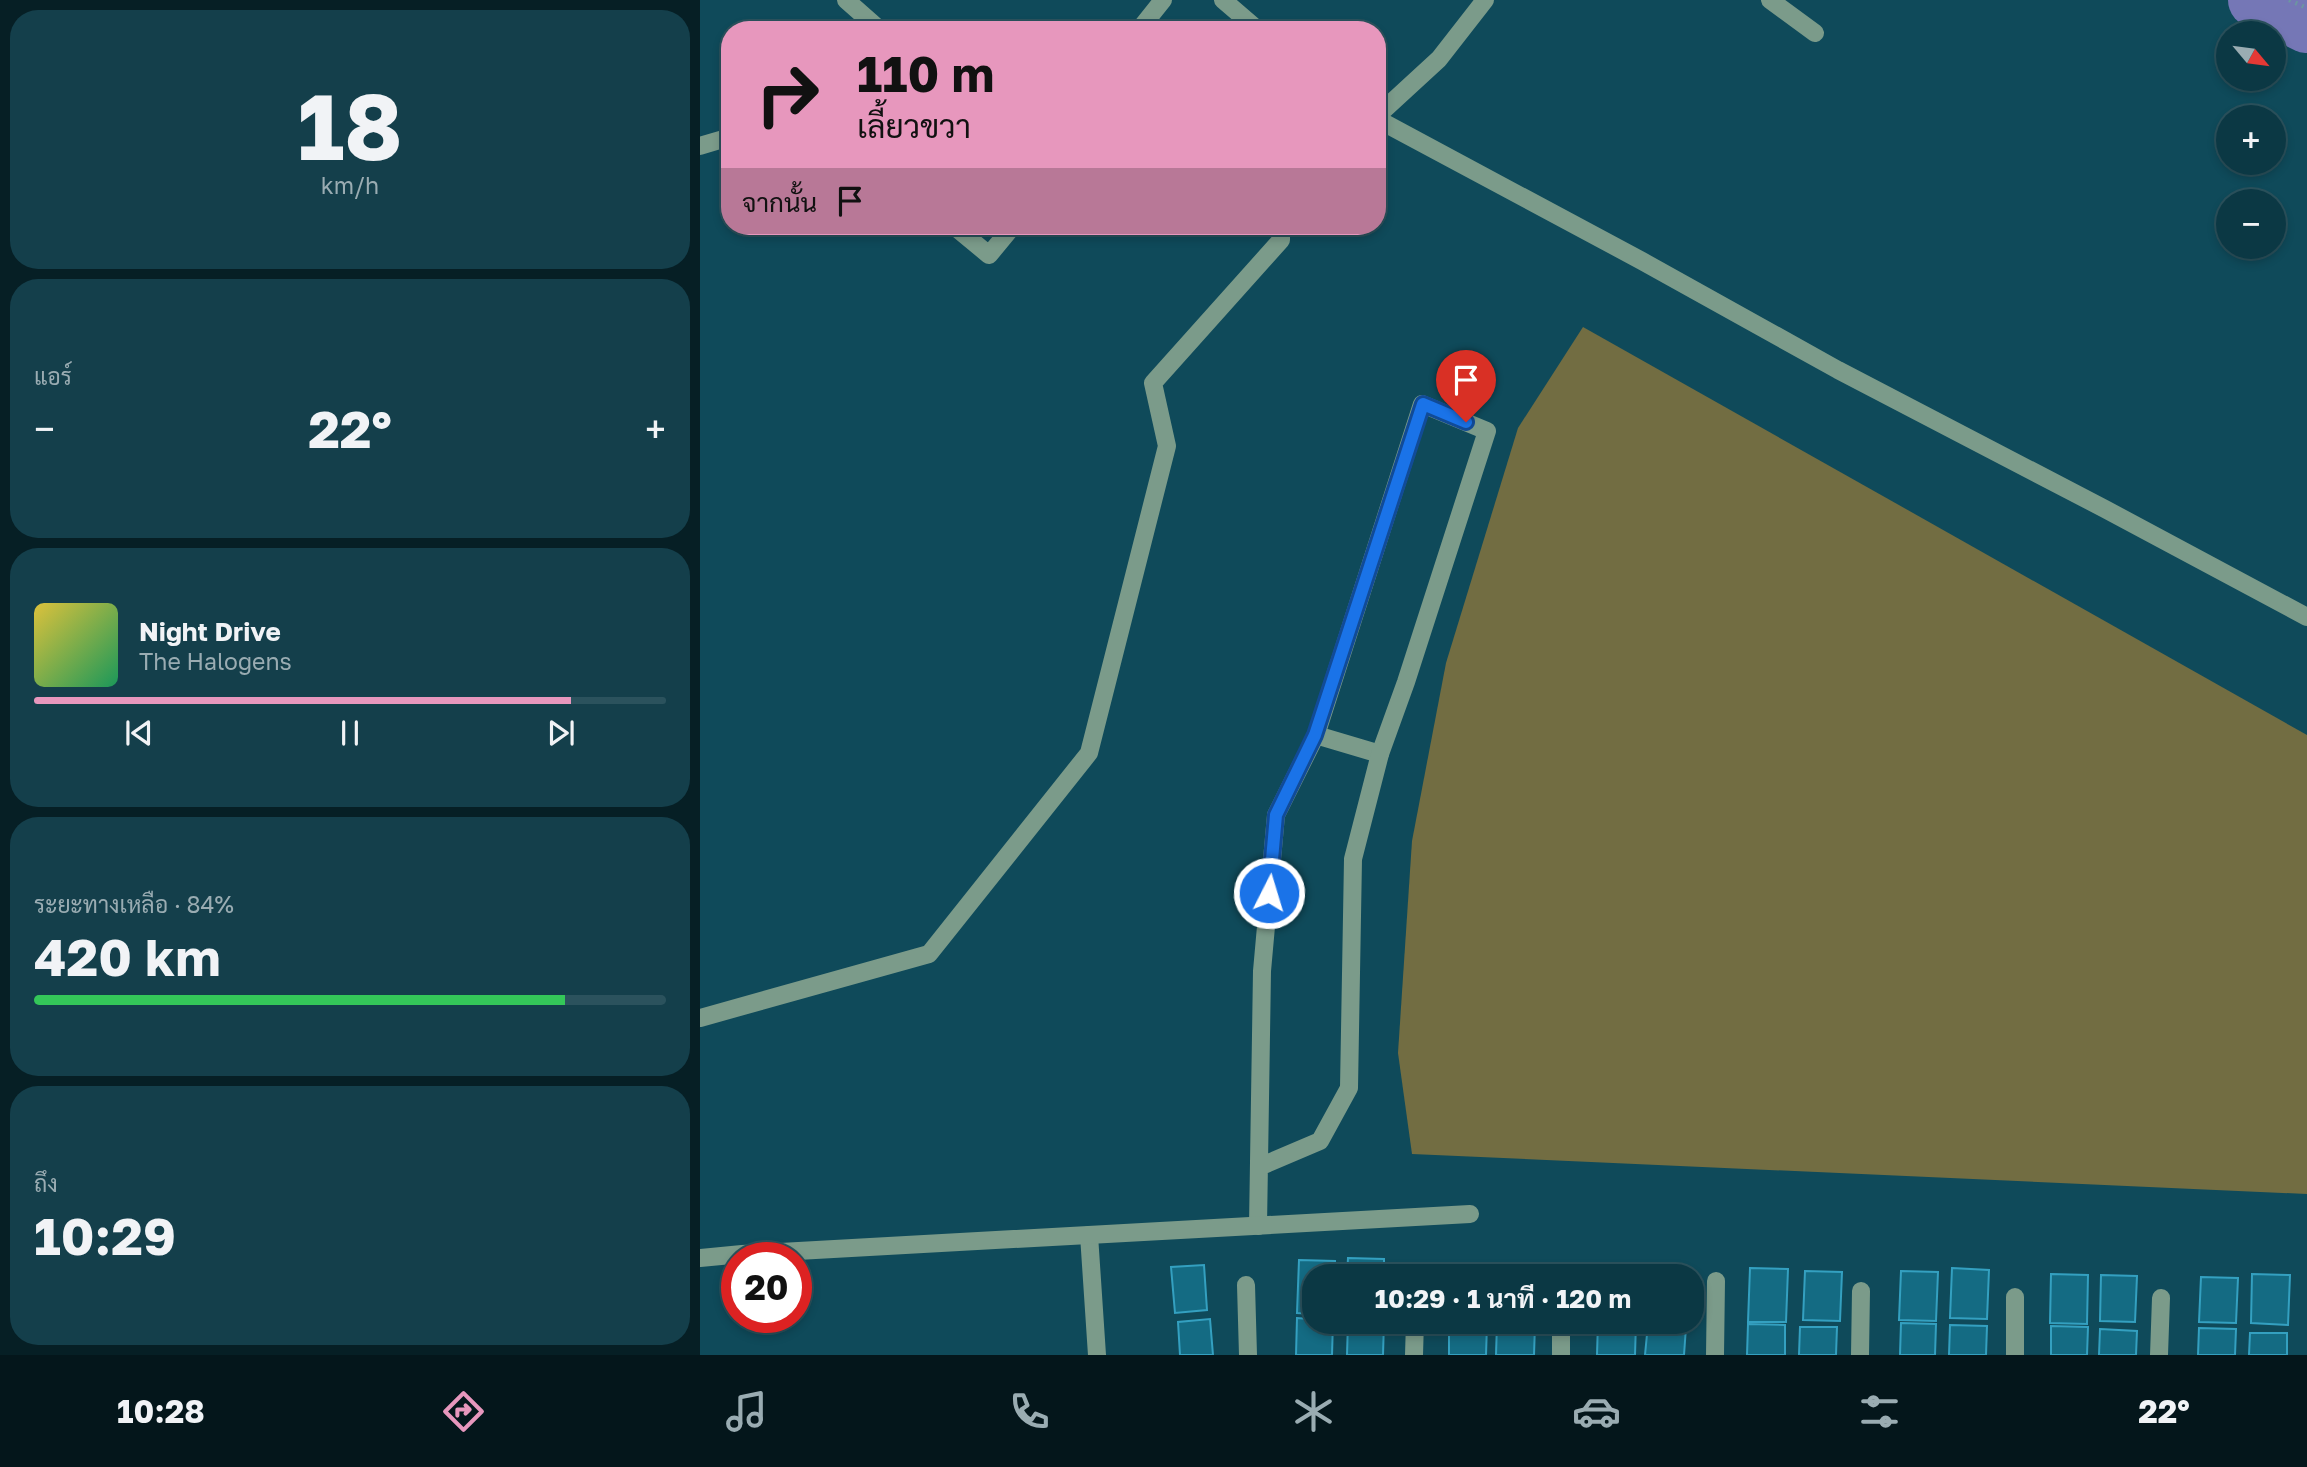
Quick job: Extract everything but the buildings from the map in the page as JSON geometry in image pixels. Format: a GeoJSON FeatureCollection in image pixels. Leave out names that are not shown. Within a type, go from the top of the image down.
{"type":"FeatureCollection","features":[{"type":"Feature","properties":{"kind":"street"},"geometry":{"type":"LineString","coordinates":[[846,0],[870,21]]}},
{"type":"Feature","properties":{"kind":"street"},"geometry":{"type":"LineString","coordinates":[[1146,21],[1163,0]]}},
{"type":"Feature","properties":{"kind":"street"},"geometry":{"type":"LineString","coordinates":[[1223,0],[1248,21]]}},
{"type":"Feature","properties":{"kind":"street"},"geometry":{"type":"LineString","coordinates":[[1386,108],[1438,59],[1485,0]]}},
{"type":"Feature","properties":{"kind":"street"},"geometry":{"type":"LineString","coordinates":[[1770,0],[1815,33]]}},
{"type":"Feature","properties":{"kind":"street"},"geometry":{"type":"LineString","coordinates":[[1386,122],[1838,370],[2307,617]]}},
{"type":"Feature","properties":{"kind":"street"},"geometry":{"type":"LineString","coordinates":[[700,146],[721,140]]}},
{"type":"Feature","properties":{"kind":"street"},"geometry":{"type":"LineString","coordinates":[[965,235],[989,255],[1006,235]]}},
{"type":"Feature","properties":{"kind":"street"},"geometry":{"type":"LineString","coordinates":[[700,1018],[929,954],[1089,752],[1167,446],[1153,383],[1281,240],[1281,235]]}},
{"type":"Feature","properties":{"kind":"street"},"geometry":{"type":"LineString","coordinates":[[1258,1226],[1262,971],[1276,815],[1315,735],[1423,404],[1487,431],[1380,754],[1353,859],[1349,1088],[1320,1141],[1259,1167]]}},
{"type":"Feature","properties":{"kind":"street"},"geometry":{"type":"LineString","coordinates":[[1315,735],[1380,754]]}},
{"type":"Feature","properties":{"kind":"street"},"geometry":{"type":"LineString","coordinates":[[700,1258],[1470,1214]]}},
{"type":"Feature","properties":{"kind":"street"},"geometry":{"type":"LineString","coordinates":[[1089,1235],[1097,1355]]}},
{"type":"Feature","properties":{"kind":"street"},"geometry":{"type":"LineString","coordinates":[[1715,1355],[1716,1282]]}},
{"type":"Feature","properties":{"kind":"street"},"geometry":{"type":"LineString","coordinates":[[1245,1285],[1248,1355]]}},
{"type":"Feature","properties":{"kind":"street"},"geometry":{"type":"LineString","coordinates":[[1860,1355],[1861,1291]]}},
{"type":"Feature","properties":{"kind":"street"},"geometry":{"type":"LineString","coordinates":[[2015,1297],[2015,1355]]}},
{"type":"Feature","properties":{"kind":"street"},"geometry":{"type":"LineString","coordinates":[[2160,1355],[2161,1298]]}},
{"type":"Feature","properties":{"kind":"street"},"geometry":{"type":"LineString","coordinates":[[1414,1355],[1415,1334]]}},
{"type":"Feature","properties":{"kind":"street"},"geometry":{"type":"LineString","coordinates":[[1561,1334],[1561,1355]]}},
{"type":"Feature","properties":{"kind":"path"},"geometry":{"type":"LineString","coordinates":[[2289,0],[2307,8]]}},
{"type":"Feature","properties":{"kind":"shaded area"},"geometry":{"type":"Polygon","coordinates":[[[1583,327],[2307,735],[2307,1194],[1412,1154],[1398,1053],[1412,841],[1446,663],[1518,428],[1583,327]]]}},
{"type":"Feature","properties":{"kind":"waterway"},"geometry":{"type":"LineString","coordinates":[[2256,0],[2307,25]]}},
{"type":"Feature","properties":{"kind":"route"},"geometry":{"type":"LineString","coordinates":[[1269,893],[1276,815],[1315,735],[1423,404],[1466,422]]}}]}
